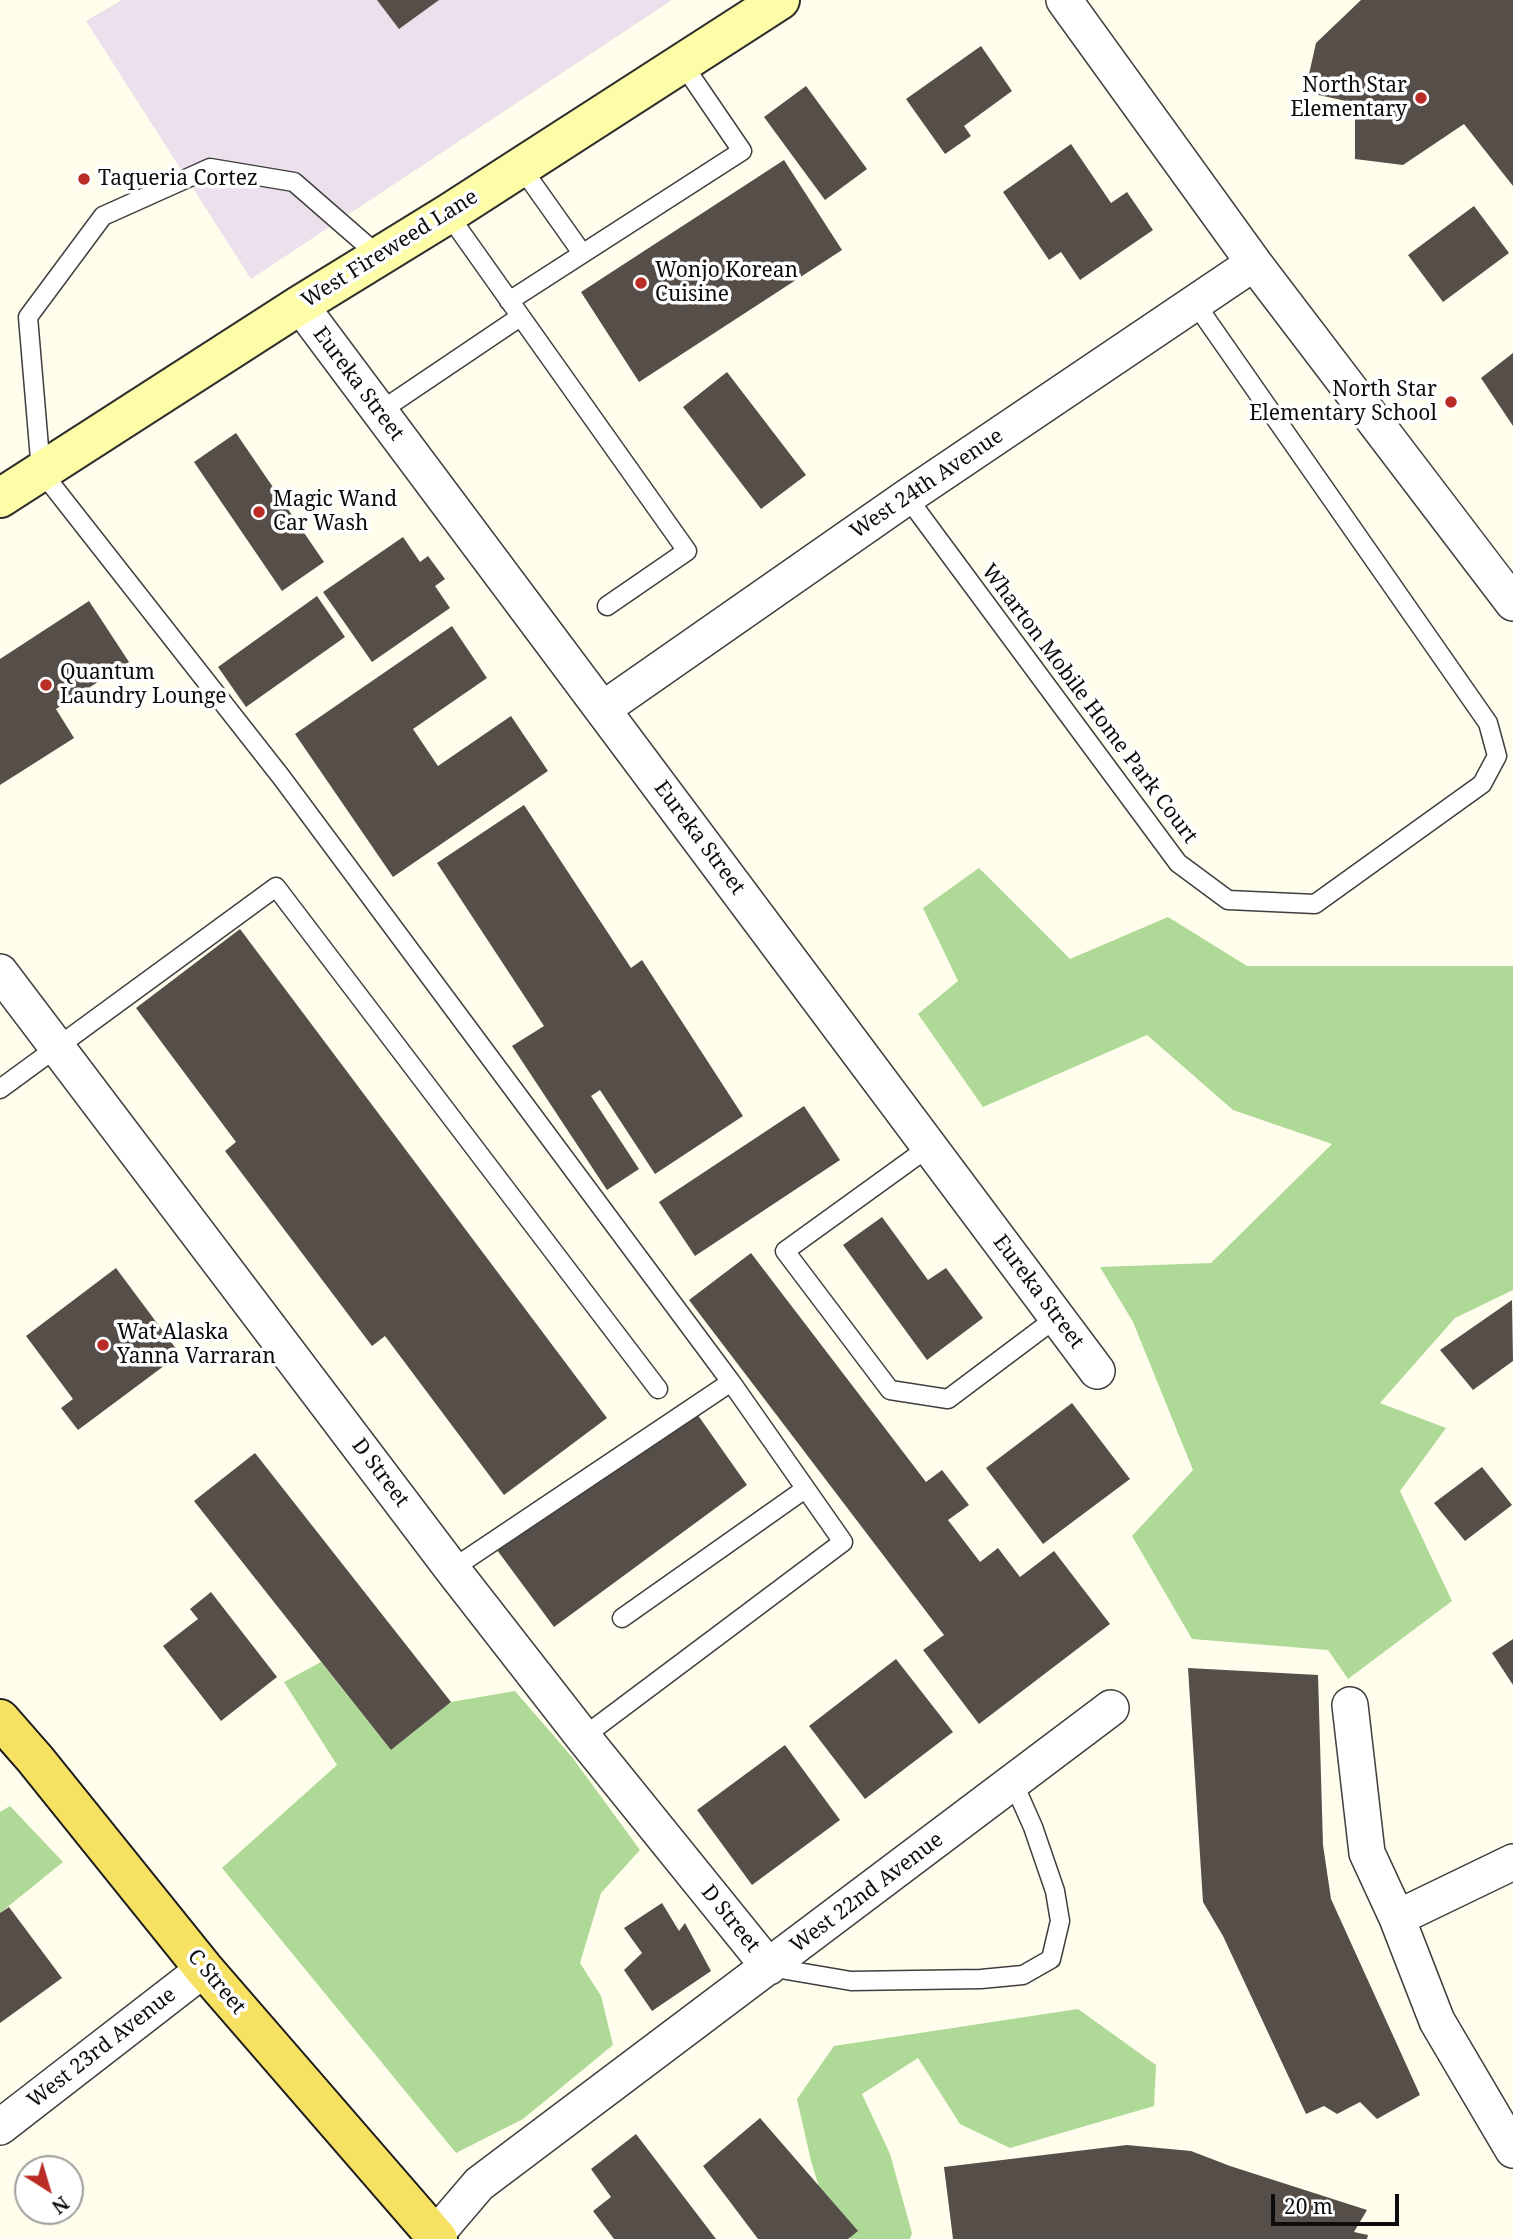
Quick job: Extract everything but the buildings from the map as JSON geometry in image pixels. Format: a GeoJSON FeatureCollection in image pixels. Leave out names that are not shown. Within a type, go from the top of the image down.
{"type":"FeatureCollection","features":[{"type":"Feature","properties":{"kind":"main road","name":"West Fireweed Lane"},"geometry":{"type":"LineString","coordinates":[[0,498],[780,0]]}},
{"type":"Feature","properties":{"kind":"main road","name":"C Street"},"geometry":{"type":"LineString","coordinates":[[0,1719],[205,1969],[435,2238]]}},
{"type":"Feature","properties":{"kind":"street"},"geometry":{"type":"LineString","coordinates":[[1064,0],[1254,263],[1513,603]]}},
{"type":"Feature","properties":{"kind":"street","name":"West 24th Avenue"},"geometry":{"type":"LineString","coordinates":[[603,709],[907,497],[1254,263]]}},
{"type":"Feature","properties":{"kind":"street","name":"Eureka Street"},"geometry":{"type":"LineString","coordinates":[[300,305],[1097,1371]]}},
{"type":"Feature","properties":{"kind":"street","name":"D Street"},"geometry":{"type":"LineString","coordinates":[[0,972],[452,1569],[583,1737],[769,1967]]}},
{"type":"Feature","properties":{"kind":"street"},"geometry":{"type":"LineString","coordinates":[[1350,1705],[1367,1853],[1397,1918],[1437,2021],[1513,2150]]}},
{"type":"Feature","properties":{"kind":"street","name":"West 22nd Avenue"},"geometry":{"type":"LineString","coordinates":[[435,2238],[479,2184],[1111,1708]]}},
{"type":"Feature","properties":{"kind":"street"},"geometry":{"type":"LineString","coordinates":[[1397,1918],[1513,1862]]}},
{"type":"Feature","properties":{"kind":"street","name":"West 23rd Avenue"},"geometry":{"type":"LineString","coordinates":[[0,2127],[205,1969]]}},
{"type":"Feature","properties":{"kind":"lane"},"geometry":{"type":"LineString","coordinates":[[509,301],[741,151],[682,63]]}},
{"type":"Feature","properties":{"kind":"lane"},"geometry":{"type":"LineString","coordinates":[[521,167],[583,253]]}},
{"type":"Feature","properties":{"kind":"lane"},"geometry":{"type":"LineString","coordinates":[[379,256],[294,182],[210,168],[103,216],[28,317],[41,471],[282,778],[731,1382],[843,1542],[583,1737]]}},
{"type":"Feature","properties":{"kind":"lane"},"geometry":{"type":"LineString","coordinates":[[448,214],[687,551],[607,606]]}},
{"type":"Feature","properties":{"kind":"lane","name":"Wharton Mobile Home Park Court"},"geometry":{"type":"LineString","coordinates":[[907,497],[1178,863],[1228,900],[1315,904],[1482,784],[1497,756],[1488,723],[1195,303]]}},
{"type":"Feature","properties":{"kind":"lane"},"geometry":{"type":"LineString","coordinates":[[379,412],[520,317]]}},
{"type":"Feature","properties":{"kind":"lane"},"geometry":{"type":"LineString","coordinates":[[0,1090],[276,887],[657,1389]]}},
{"type":"Feature","properties":{"kind":"lane"},"geometry":{"type":"LineString","coordinates":[[929,1147],[785,1251],[890,1390],[948,1399],[1056,1318]]}},
{"type":"Feature","properties":{"kind":"lane"},"geometry":{"type":"LineString","coordinates":[[452,1569],[731,1382]]}},
{"type":"Feature","properties":{"kind":"lane"},"geometry":{"type":"LineString","coordinates":[[622,1618],[806,1489]]}},
{"type":"Feature","properties":{"kind":"lane"},"geometry":{"type":"LineString","coordinates":[[769,1967],[851,1981],[981,1979],[1023,1975],[1051,1959],[1060,1921],[1055,1891],[1033,1827],[1013,1782]]}},
{"type":"Feature","properties":{"kind":"shaded area"},"geometry":{"type":"Polygon","coordinates":[[[122,0],[672,0],[251,279],[86,21],[122,0]]]}},
{"type":"Feature","properties":{"kind":"green space"},"geometry":{"type":"Polygon","coordinates":[[[979,868],[1070,959],[1168,917],[1247,966],[1513,966],[1513,1290],[1455,1318],[1380,1403],[1446,1428],[1400,1491],[1452,1601],[1348,1679],[1328,1650],[1192,1639],[1132,1536],[1193,1470],[1133,1322],[1100,1267],[1211,1263],[1332,1144],[1233,1110],[1147,1035],[983,1107],[918,1014],[958,981],[923,908],[979,868]]]}},
{"type":"Feature","properties":{"kind":"green space"},"geometry":{"type":"Polygon","coordinates":[[[321,1662],[391,1750],[451,1702],[515,1691],[572,1757],[640,1850],[601,1893],[580,1963],[601,1996],[613,2045],[523,2119],[456,2153],[222,1868],[337,1765],[284,1682],[321,1662]]]}},
{"type":"Feature","properties":{"kind":"green space"},"geometry":{"type":"Polygon","coordinates":[[[10,1806],[63,1862],[0,1913],[0,1812],[10,1806]]]}},
{"type":"Feature","properties":{"kind":"green space"},"geometry":{"type":"Polygon","coordinates":[[[1078,2009],[1156,2065],[1154,2106],[1010,2148],[960,2124],[918,2058],[862,2094],[890,2154],[912,2233],[910,2239],[850,2239],[844,2223],[823,2200],[797,2099],[834,2046],[1078,2009]]]}},
{"type":"Feature","properties":{"kind":"place","name":"North Star Elementary"},"geometry":{"type":"Point","coordinates":[1421,98]}},
{"type":"Feature","properties":{"kind":"place","name":"Taqueria Cortez"},"geometry":{"type":"Point","coordinates":[84,179]}},
{"type":"Feature","properties":{"kind":"place","name":"Wonjo Korean Cuisine"},"geometry":{"type":"Point","coordinates":[641,283]}},
{"type":"Feature","properties":{"kind":"place","name":"North Star Elementary School"},"geometry":{"type":"Point","coordinates":[1451,402]}},
{"type":"Feature","properties":{"kind":"place","name":"Magic Wand Car Wash"},"geometry":{"type":"Point","coordinates":[259,512]}},
{"type":"Feature","properties":{"kind":"place","name":"Quantum Laundry Lounge"},"geometry":{"type":"Point","coordinates":[46,685]}},
{"type":"Feature","properties":{"kind":"place","name":"Wat Alaska Yanna Varraran"},"geometry":{"type":"Point","coordinates":[103,1345]}}]}
